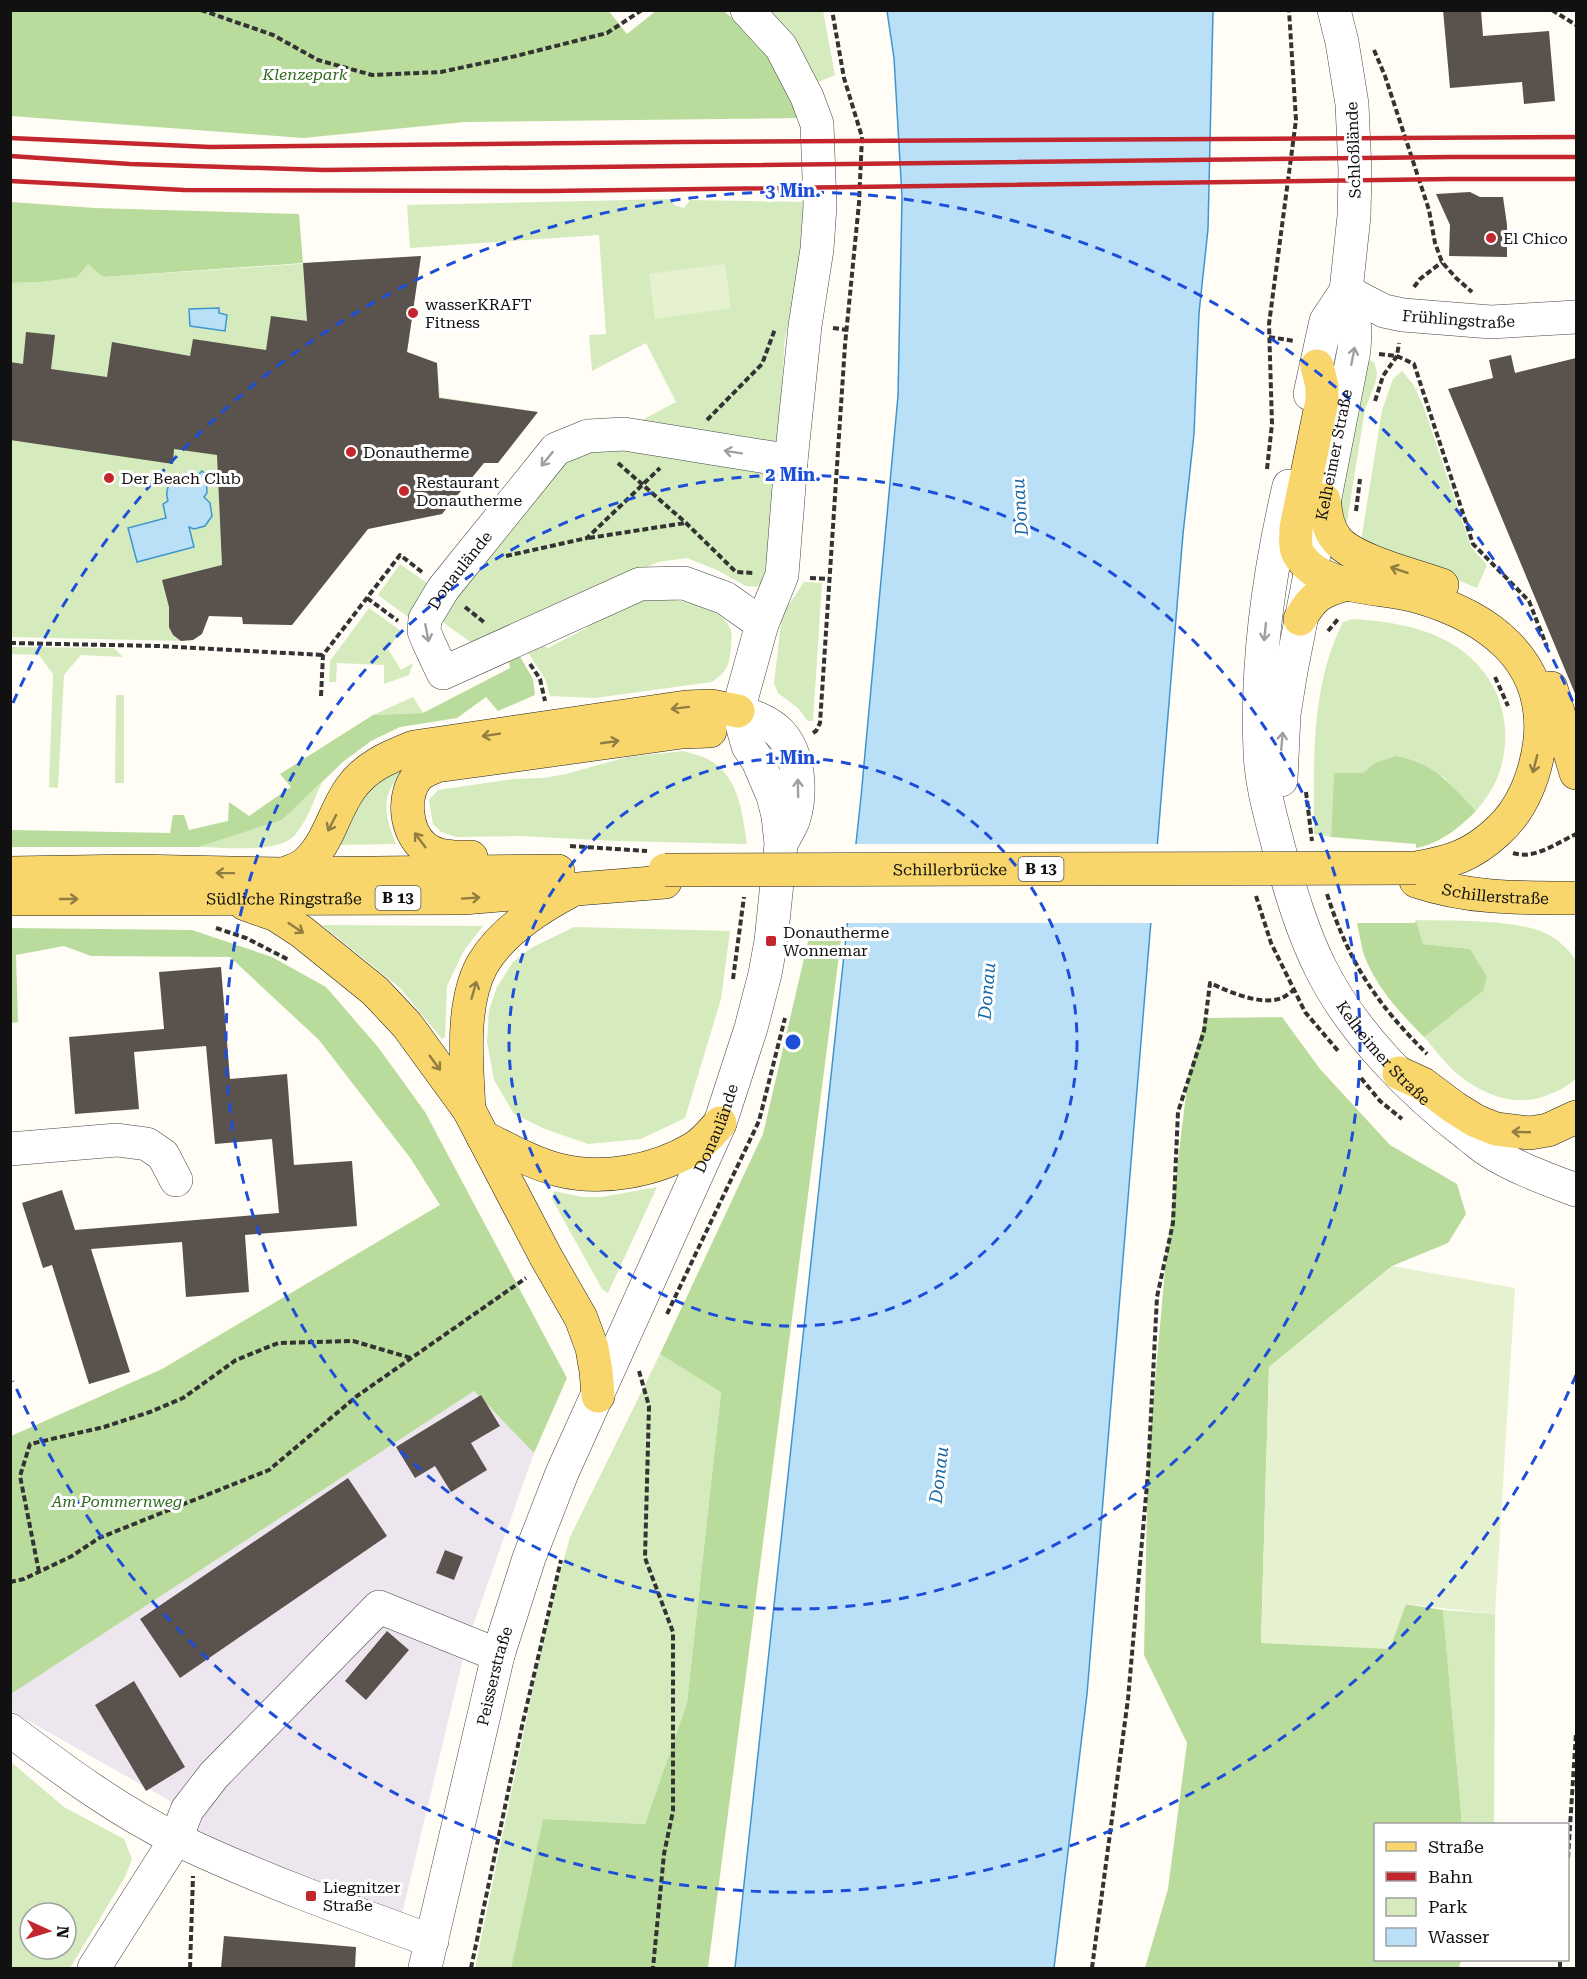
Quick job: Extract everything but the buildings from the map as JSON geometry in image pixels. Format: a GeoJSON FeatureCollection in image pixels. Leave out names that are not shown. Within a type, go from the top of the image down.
{"type":"FeatureCollection","features":[{"type":"Feature","properties":{"kind":"main road"},"geometry":{"type":"LineString","coordinates":[[1317,366],[1322,386],[1322,401],[1296,528],[1296,543],[1299,554],[1310,567],[1324,576],[1345,599]]}},
{"type":"Feature","properties":{"kind":"main road"},"geometry":{"type":"LineString","coordinates":[[1324,500],[1328,524],[1341,544],[1362,557],[1453,589],[1488,606],[1511,626],[1534,651],[1551,689],[1576,773]]}},
{"type":"Feature","properties":{"kind":"main road"},"geometry":{"type":"LineString","coordinates":[[1313,628],[1310,602],[1320,592],[1345,599],[1414,596],[1459,612],[1499,636],[1518,654],[1535,685],[1540,706],[1539,751],[1525,795],[1515,812],[1494,836],[1467,854],[1416,875]]}},
{"type":"Feature","properties":{"kind":"main road"},"geometry":{"type":"LineString","coordinates":[[284,874],[303,866],[316,853],[349,790],[364,773],[378,762],[414,747],[686,707],[711,706],[738,711]]}},
{"type":"Feature","properties":{"kind":"main road"},"geometry":{"type":"LineString","coordinates":[[710,731],[682,732],[436,766],[421,773],[412,784],[407,800],[412,828],[425,848],[439,855],[516,858],[533,861],[563,880],[548,903],[499,942],[482,966],[472,994],[467,1055],[476,1124],[535,1162],[562,1170],[588,1174],[615,1173],[658,1164],[696,1148],[720,1123]]}},
{"type":"Feature","properties":{"kind":"main road","name":"Südliche Ringstraße"},"geometry":{"type":"LineString","coordinates":[[10,873],[135,871],[563,880],[665,876]]}},
{"type":"Feature","properties":{"kind":"main road","name":"Schillerbrücke"},"geometry":{"type":"LineString","coordinates":[[665,876],[1416,875]]}},
{"type":"Feature","properties":{"kind":"main road","name":"Schillerstraße"},"geometry":{"type":"LineString","coordinates":[[1416,875],[1459,879],[1576,877]]}},
{"type":"Feature","properties":{"kind":"main road","name":"Schillerstraße"},"geometry":{"type":"LineString","coordinates":[[1416,875],[1456,893],[1512,898],[1576,898]]}},
{"type":"Feature","properties":{"kind":"main road","name":"Südliche Ringstraße"},"geometry":{"type":"LineString","coordinates":[[10,899],[219,913],[463,898],[563,880]]}},
{"type":"Feature","properties":{"kind":"main road"},"geometry":{"type":"LineString","coordinates":[[1512,898],[1549,907],[1576,921]]}},
{"type":"Feature","properties":{"kind":"main road"},"geometry":{"type":"LineString","coordinates":[[219,913],[250,905],[276,915],[302,932],[375,991],[407,1025],[476,1124],[580,1318],[591,1348],[598,1396]]}},
{"type":"Feature","properties":{"kind":"main road"},"geometry":{"type":"LineString","coordinates":[[1399,1073],[1423,1084],[1476,1121],[1496,1129],[1530,1133],[1548,1130],[1576,1117]]}},
{"type":"Feature","properties":{"kind":"street"},"geometry":{"type":"LineString","coordinates":[[710,731],[726,723],[738,711],[762,624],[782,575],[791,461],[805,326],[817,249],[820,206],[817,124],[807,98],[781,47],[747,10]]}},
{"type":"Feature","properties":{"kind":"street","name":"Schloßlände"},"geometry":{"type":"LineString","coordinates":[[1334,10],[1342,42],[1352,104],[1353,126],[1354,216],[1346,291]]}},
{"type":"Feature","properties":{"kind":"street","name":"Frühlingstraße"},"geometry":{"type":"LineString","coordinates":[[1346,291],[1384,311],[1403,315],[1491,322],[1576,317]]}},
{"type":"Feature","properties":{"kind":"street","name":"Kelheimer Straße"},"geometry":{"type":"LineString","coordinates":[[1346,291],[1326,321],[1271,574],[1262,662],[1260,753],[1266,799],[1277,842],[1307,940],[1322,972],[1356,1023],[1422,1097],[1489,1151],[1545,1179],[1576,1190]]}},
{"type":"Feature","properties":{"kind":"street","name":"Kelheimer Straße"},"geometry":{"type":"LineString","coordinates":[[1277,842],[1284,714],[1313,628],[1310,567],[1354,350],[1353,309],[1346,291]]}},
{"type":"Feature","properties":{"kind":"street","name":"Donaulände"},"geometry":{"type":"LineString","coordinates":[[762,624],[725,598],[684,583],[640,584],[443,673],[424,631],[425,619],[443,589],[556,449],[588,436],[624,434],[791,461]]}},
{"type":"Feature","properties":{"kind":"street"},"geometry":{"type":"LineString","coordinates":[[738,711],[759,718],[779,732],[794,759],[798,798],[793,821],[781,844]]}},
{"type":"Feature","properties":{"kind":"street"},"geometry":{"type":"LineString","coordinates":[[738,711],[748,746],[758,761],[773,796],[781,844]]}},
{"type":"Feature","properties":{"kind":"street"},"geometry":{"type":"LineString","coordinates":[[710,731],[731,736],[748,746]]}},
{"type":"Feature","properties":{"kind":"street","name":"Donaulände"},"geometry":{"type":"LineString","coordinates":[[598,1396],[720,1123],[752,1028],[771,941],[781,844]]}},
{"type":"Feature","properties":{"kind":"street"},"geometry":{"type":"LineString","coordinates":[[10,1149],[117,1140],[147,1144],[163,1155],[176,1180]]}},
{"type":"Feature","properties":{"kind":"street","name":"Peisserstraße"},"geometry":{"type":"LineString","coordinates":[[428,1955],[498,1655],[529,1558],[562,1473],[598,1396]]}},
{"type":"Feature","properties":{"kind":"street"},"geometry":{"type":"LineString","coordinates":[[94,1968],[176,1839],[187,1810],[214,1775],[379,1607],[498,1655]]}},
{"type":"Feature","properties":{"kind":"street"},"geometry":{"type":"LineString","coordinates":[[10,1730],[109,1801],[176,1839],[310,1896],[428,1955]]}},
{"type":"Feature","properties":{"kind":"path"},"geometry":{"type":"LineString","coordinates":[[201,10],[273,35],[318,60],[372,75],[441,72],[516,56],[607,33],[642,10]]}},
{"type":"Feature","properties":{"kind":"path"},"geometry":{"type":"LineString","coordinates":[[788,745],[816,731],[820,723],[845,345],[859,203],[861,137],[844,78],[832,10]]}},
{"type":"Feature","properties":{"kind":"path"},"geometry":{"type":"LineString","coordinates":[[1267,473],[1272,424],[1269,324],[1296,120],[1289,10]]}},
{"type":"Feature","properties":{"kind":"path"},"geometry":{"type":"LineString","coordinates":[[1552,10],[1576,25]]}},
{"type":"Feature","properties":{"kind":"path"},"geometry":{"type":"LineString","coordinates":[[1372,46],[1385,76],[1429,210],[1435,243],[1442,262]]}},
{"type":"Feature","properties":{"kind":"path"},"geometry":{"type":"LineString","coordinates":[[1373,406],[1383,376],[1397,356],[1414,364],[1473,544],[1529,601],[1550,654]]}},
{"type":"Feature","properties":{"kind":"path"},"geometry":{"type":"LineString","coordinates":[[588,436],[686,523],[736,572],[830,579]]}},
{"type":"Feature","properties":{"kind":"path"},"geometry":{"type":"LineString","coordinates":[[1355,519],[1360,477]]}},
{"type":"Feature","properties":{"kind":"path"},"geometry":{"type":"LineString","coordinates":[[587,538],[686,523]]}},
{"type":"Feature","properties":{"kind":"path"},"geometry":{"type":"LineString","coordinates":[[321,696],[323,655],[400,555],[511,643]]}},
{"type":"Feature","properties":{"kind":"path"},"geometry":{"type":"LineString","coordinates":[[1313,628],[1336,621],[1345,599]]}},
{"type":"Feature","properties":{"kind":"path"},"geometry":{"type":"LineString","coordinates":[[10,643],[159,646],[323,655]]}},
{"type":"Feature","properties":{"kind":"path"},"geometry":{"type":"LineString","coordinates":[[1489,670],[1496,678],[1508,706],[1510,717]]}},
{"type":"Feature","properties":{"kind":"path"},"geometry":{"type":"LineString","coordinates":[[1306,784],[1308,812],[1315,850]]}},
{"type":"Feature","properties":{"kind":"path"},"geometry":{"type":"LineString","coordinates":[[1325,886],[1345,943],[1359,970],[1376,997],[1434,1061]]}},
{"type":"Feature","properties":{"kind":"path"},"geometry":{"type":"LineString","coordinates":[[1254,892],[1272,943],[1305,1012],[1342,1056]]}},
{"type":"Feature","properties":{"kind":"path"},"geometry":{"type":"LineString","coordinates":[[731,989],[744,896]]}},
{"type":"Feature","properties":{"kind":"path"},"geometry":{"type":"LineString","coordinates":[[219,913],[246,938],[291,961]]}},
{"type":"Feature","properties":{"kind":"path"},"geometry":{"type":"LineString","coordinates":[[1092,1968],[1128,1699],[1148,1473],[1157,1296],[1173,1223],[1178,1112],[1204,1031],[1210,983],[1256,999],[1281,998],[1322,972]]}},
{"type":"Feature","properties":{"kind":"path"},"geometry":{"type":"LineString","coordinates":[[1357,1074],[1380,1101],[1404,1121]]}},
{"type":"Feature","properties":{"kind":"path"},"geometry":{"type":"LineString","coordinates":[[10,1582],[24,1579],[72,1556],[99,1538],[269,1470],[357,1396],[531,1274]]}},
{"type":"Feature","properties":{"kind":"path"},"geometry":{"type":"LineString","coordinates":[[39,1572],[20,1476],[30,1444],[104,1427],[183,1398],[236,1360],[278,1343],[353,1341],[412,1358]]}},
{"type":"Feature","properties":{"kind":"path"},"geometry":{"type":"LineString","coordinates":[[639,1373],[649,1407],[645,1558],[673,1632],[673,1811],[664,1854],[653,1968]]}},
{"type":"Feature","properties":{"kind":"path"},"geometry":{"type":"LineString","coordinates":[[471,1968],[522,1726],[561,1557]]}},
{"type":"Feature","properties":{"kind":"path"},"geometry":{"type":"LineString","coordinates":[[1569,1842],[1576,1733]]}},
{"type":"Feature","properties":{"kind":"path"},"geometry":{"type":"LineString","coordinates":[[184,1873],[193,1876],[190,1968]]}},
{"type":"Feature","properties":{"kind":"shaded area"},"geometry":{"type":"Polygon","coordinates":[[[474,1391],[534,1453],[467,1642],[401,1918],[187,1833],[186,1810],[11,1711],[11,1694],[474,1391]]]}},
{"type":"Feature","properties":{"kind":"green space","name":"Klenzepark"},"geometry":{"type":"Polygon","coordinates":[[[608,10],[627,34],[656,11],[724,11],[772,53],[802,118],[465,122],[303,138],[11,116],[10,11],[608,10]]]}},
{"type":"Feature","properties":{"kind":"green space"},"geometry":{"type":"Polygon","coordinates":[[[761,11],[823,11],[835,75],[811,85],[761,11]]]}},
{"type":"Feature","properties":{"kind":"green space"},"geometry":{"type":"Polygon","coordinates":[[[672,199],[674,205],[684,208],[690,200],[806,202],[802,266],[785,338],[770,564],[765,583],[756,587],[746,586],[717,570],[687,558],[658,562],[473,644],[437,618],[558,462],[676,402],[646,343],[592,371],[589,335],[606,334],[599,235],[410,248],[407,205],[672,199]]]}},
{"type":"Feature","properties":{"kind":"green space"},"geometry":{"type":"Polygon","coordinates":[[[11,202],[95,208],[299,214],[303,263],[103,277],[88,264],[77,277],[11,283],[11,202]]]}},
{"type":"Feature","properties":{"kind":"green space"},"geometry":{"type":"Polygon","coordinates":[[[421,256],[407,352],[437,363],[440,397],[538,412],[483,463],[442,514],[368,529],[292,625],[243,624],[242,617],[206,616],[181,641],[11,637],[11,283],[40,282],[88,264],[103,277],[421,256]]]}},
{"type":"Feature","properties":{"kind":"green space"},"geometry":{"type":"Polygon","coordinates":[[[725,264],[731,308],[655,319],[649,274],[725,264]]]}},
{"type":"Feature","properties":{"kind":"green space"},"geometry":{"type":"Polygon","coordinates":[[[1368,360],[1374,362],[1377,373],[1365,409],[1346,528],[1339,509],[1368,360]]]}},
{"type":"Feature","properties":{"kind":"green space"},"geometry":{"type":"Polygon","coordinates":[[[1402,371],[1413,384],[1423,405],[1471,547],[1487,565],[1477,588],[1361,541],[1382,410],[1393,379],[1402,371]]]}},
{"type":"Feature","properties":{"kind":"green space"},"geometry":{"type":"Polygon","coordinates":[[[400,564],[434,588],[411,619],[378,595],[400,564]]]}},
{"type":"Feature","properties":{"kind":"green space"},"geometry":{"type":"Polygon","coordinates":[[[804,582],[822,583],[813,721],[808,721],[798,708],[778,693],[774,683],[782,615],[804,582]]]}},
{"type":"Feature","properties":{"kind":"green space"},"geometry":{"type":"Polygon","coordinates":[[[642,597],[677,600],[716,613],[725,620],[732,638],[725,671],[712,682],[595,698],[550,696],[545,679],[527,651],[540,644],[548,648],[587,628],[591,620],[642,597]]]}},
{"type":"Feature","properties":{"kind":"green space"},"geometry":{"type":"Polygon","coordinates":[[[369,608],[401,631],[388,649],[401,670],[413,663],[409,675],[384,684],[384,665],[337,663],[336,682],[329,682],[330,661],[369,608]]]}},
{"type":"Feature","properties":{"kind":"green space"},"geometry":{"type":"Polygon","coordinates":[[[1352,619],[1400,625],[1434,635],[1463,651],[1478,665],[1489,680],[1498,698],[1503,716],[1504,756],[1494,785],[1476,811],[1444,777],[1375,763],[1363,773],[1334,773],[1331,837],[1314,834],[1314,752],[1319,699],[1332,647],[1343,622],[1352,619]]]}},
{"type":"Feature","properties":{"kind":"green space"},"geometry":{"type":"Polygon","coordinates":[[[11,647],[114,648],[123,657],[81,655],[64,675],[58,788],[49,787],[53,674],[39,655],[11,654],[11,647]]]}},
{"type":"Feature","properties":{"kind":"green space"},"geometry":{"type":"Polygon","coordinates":[[[519,655],[533,679],[535,695],[498,711],[486,697],[457,718],[400,727],[371,741],[344,761],[282,820],[199,847],[11,847],[11,830],[170,833],[173,815],[184,815],[189,830],[228,821],[229,802],[249,816],[291,787],[280,774],[373,715],[423,713],[510,668],[508,658],[519,655]]]}},
{"type":"Feature","properties":{"kind":"green space"},"geometry":{"type":"Polygon","coordinates":[[[116,695],[124,695],[124,783],[115,783],[116,695]]]}},
{"type":"Feature","properties":{"kind":"green space"},"geometry":{"type":"Polygon","coordinates":[[[413,697],[423,713],[373,715],[413,697]]]}},
{"type":"Feature","properties":{"kind":"green space"},"geometry":{"type":"Polygon","coordinates":[[[684,751],[711,761],[728,777],[738,798],[747,844],[519,836],[457,837],[441,832],[433,824],[429,800],[438,790],[513,779],[544,778],[627,757],[684,751]]]}},
{"type":"Feature","properties":{"kind":"green space"},"geometry":{"type":"Polygon","coordinates":[[[412,756],[391,788],[386,806],[390,829],[396,844],[335,845],[365,786],[412,756]]]}},
{"type":"Feature","properties":{"kind":"green space"},"geometry":{"type":"Polygon","coordinates":[[[1396,756],[1421,764],[1441,776],[1476,811],[1449,834],[1434,843],[1416,848],[1416,844],[1331,837],[1334,773],[1363,773],[1375,763],[1396,756]]]}},
{"type":"Feature","properties":{"kind":"green space"},"geometry":{"type":"Polygon","coordinates":[[[322,782],[303,824],[286,842],[249,848],[199,847],[282,820],[322,782]]]}},
{"type":"Feature","properties":{"kind":"green space"},"geometry":{"type":"Polygon","coordinates":[[[1416,920],[1517,925],[1545,933],[1566,948],[1576,960],[1576,1078],[1573,1081],[1562,1089],[1545,1096],[1521,1100],[1509,1099],[1486,1092],[1464,1080],[1451,1068],[1424,1037],[1483,991],[1470,949],[1423,944],[1416,920]]]}},
{"type":"Feature","properties":{"kind":"green space"},"geometry":{"type":"Polygon","coordinates":[[[1416,920],[1423,944],[1470,949],[1487,977],[1483,991],[1424,1037],[1397,1008],[1374,976],[1363,952],[1357,923],[1415,923],[1416,920]]]}},
{"type":"Feature","properties":{"kind":"green space"},"geometry":{"type":"Polygon","coordinates":[[[322,925],[483,926],[463,952],[447,986],[445,1037],[442,1039],[400,988],[322,925]]]}},
{"type":"Feature","properties":{"kind":"green space"},"geometry":{"type":"Polygon","coordinates":[[[574,927],[730,931],[721,999],[685,1118],[641,1139],[588,1144],[545,1129],[514,1114],[494,1080],[487,1042],[489,1010],[497,987],[513,962],[531,948],[574,927]]]}},
{"type":"Feature","properties":{"kind":"green space","name":"Am Pommernweg"},"geometry":{"type":"Polygon","coordinates":[[[11,928],[192,930],[272,957],[326,987],[378,1047],[425,1112],[567,1378],[534,1453],[474,1391],[11,1694],[11,1436],[162,1369],[440,1205],[411,1159],[319,1040],[230,957],[91,956],[64,946],[16,955],[18,1022],[11,1023],[11,928]]]}},
{"type":"Feature","properties":{"kind":"green space"},"geometry":{"type":"Polygon","coordinates":[[[842,932],[708,1968],[511,1968],[543,1819],[645,1824],[687,1703],[721,1392],[660,1354],[763,1134],[810,933],[842,932]]]}},
{"type":"Feature","properties":{"kind":"green space"},"geometry":{"type":"Polygon","coordinates":[[[1282,1017],[1320,1069],[1390,1145],[1457,1184],[1466,1214],[1448,1243],[1392,1266],[1269,1367],[1261,1642],[1405,1604],[1443,1610],[1462,1823],[1374,1823],[1374,1961],[1461,1961],[1459,1968],[1145,1968],[1168,1889],[1187,1743],[1144,1655],[1148,1459],[1166,1259],[1188,1078],[1205,1018],[1282,1017]]]}},
{"type":"Feature","properties":{"kind":"green space"},"geometry":{"type":"Polygon","coordinates":[[[657,1187],[608,1293],[602,1289],[552,1199],[554,1191],[582,1197],[602,1197],[657,1187]]]}},
{"type":"Feature","properties":{"kind":"green space"},"geometry":{"type":"Polygon","coordinates":[[[1392,1266],[1515,1288],[1495,1614],[1406,1604],[1390,1649],[1261,1643],[1269,1367],[1392,1266]]]}},
{"type":"Feature","properties":{"kind":"green space"},"geometry":{"type":"Polygon","coordinates":[[[660,1354],[721,1391],[687,1703],[645,1824],[543,1819],[511,1968],[475,1968],[546,1625],[570,1537],[660,1354]]]}},
{"type":"Feature","properties":{"kind":"green space"},"geometry":{"type":"Polygon","coordinates":[[[1443,1610],[1495,1614],[1494,1823],[1462,1823],[1443,1610]]]}},
{"type":"Feature","properties":{"kind":"green space"},"geometry":{"type":"Polygon","coordinates":[[[11,1762],[64,1807],[124,1839],[132,1859],[125,1877],[78,1955],[78,1901],[18,1901],[18,1961],[74,1961],[70,1968],[11,1968],[11,1762]]]}},
{"type":"Feature","properties":{"kind":"water","name":"Donau"},"geometry":{"type":"Polygon","coordinates":[[[887,11],[1213,11],[1208,229],[1199,313],[1194,434],[1183,534],[1087,1694],[1054,1968],[735,1968],[861,797],[898,396],[902,197],[894,58],[887,11]]]}},
{"type":"Feature","properties":{"kind":"water"},"geometry":{"type":"Polygon","coordinates":[[[219,308],[219,313],[227,315],[225,331],[190,326],[189,309],[219,308]]]}},
{"type":"Feature","properties":{"kind":"water"},"geometry":{"type":"Polygon","coordinates":[[[202,471],[206,474],[207,493],[204,497],[210,503],[212,516],[205,526],[194,529],[189,527],[194,547],[137,562],[128,528],[166,518],[163,504],[168,501],[169,485],[181,479],[192,481],[202,471]]]}},
{"type":"Feature","properties":{"kind":"pier"},"geometry":{"type":"Polygon","coordinates":[[[853,844],[1161,844],[1154,923],[844,923],[853,844]]]}},
{"type":"Feature","properties":{"kind":"railway"},"geometry":{"type":"LineString","coordinates":[[10,138],[210,147],[1576,137]]}},
{"type":"Feature","properties":{"kind":"railway"},"geometry":{"type":"LineString","coordinates":[[10,156],[130,164],[324,170],[1576,157]]}},
{"type":"Feature","properties":{"kind":"railway"},"geometry":{"type":"LineString","coordinates":[[10,181],[184,190],[549,191],[1576,179]]}},
{"type":"Feature","properties":{"kind":"place","name":"El Chico"},"geometry":{"type":"Point","coordinates":[1491,238]}},
{"type":"Feature","properties":{"kind":"place","name":"wasserKRAFT Fitness"},"geometry":{"type":"Point","coordinates":[413,313]}},
{"type":"Feature","properties":{"kind":"place","name":"Donautherme"},"geometry":{"type":"Point","coordinates":[351,452]}},
{"type":"Feature","properties":{"kind":"place","name":"Der Beach Club"},"geometry":{"type":"Point","coordinates":[109,478]}},
{"type":"Feature","properties":{"kind":"place","name":"Restaurant Donautherme"},"geometry":{"type":"Point","coordinates":[404,491]}},
{"type":"Feature","properties":{"kind":"place","name":"Donautherme Wonnemar"},"geometry":{"type":"Point","coordinates":[771,941]}},
{"type":"Feature","properties":{"kind":"place","name":"Liegnitzer Straße"},"geometry":{"type":"Point","coordinates":[311,1896]}}]}
